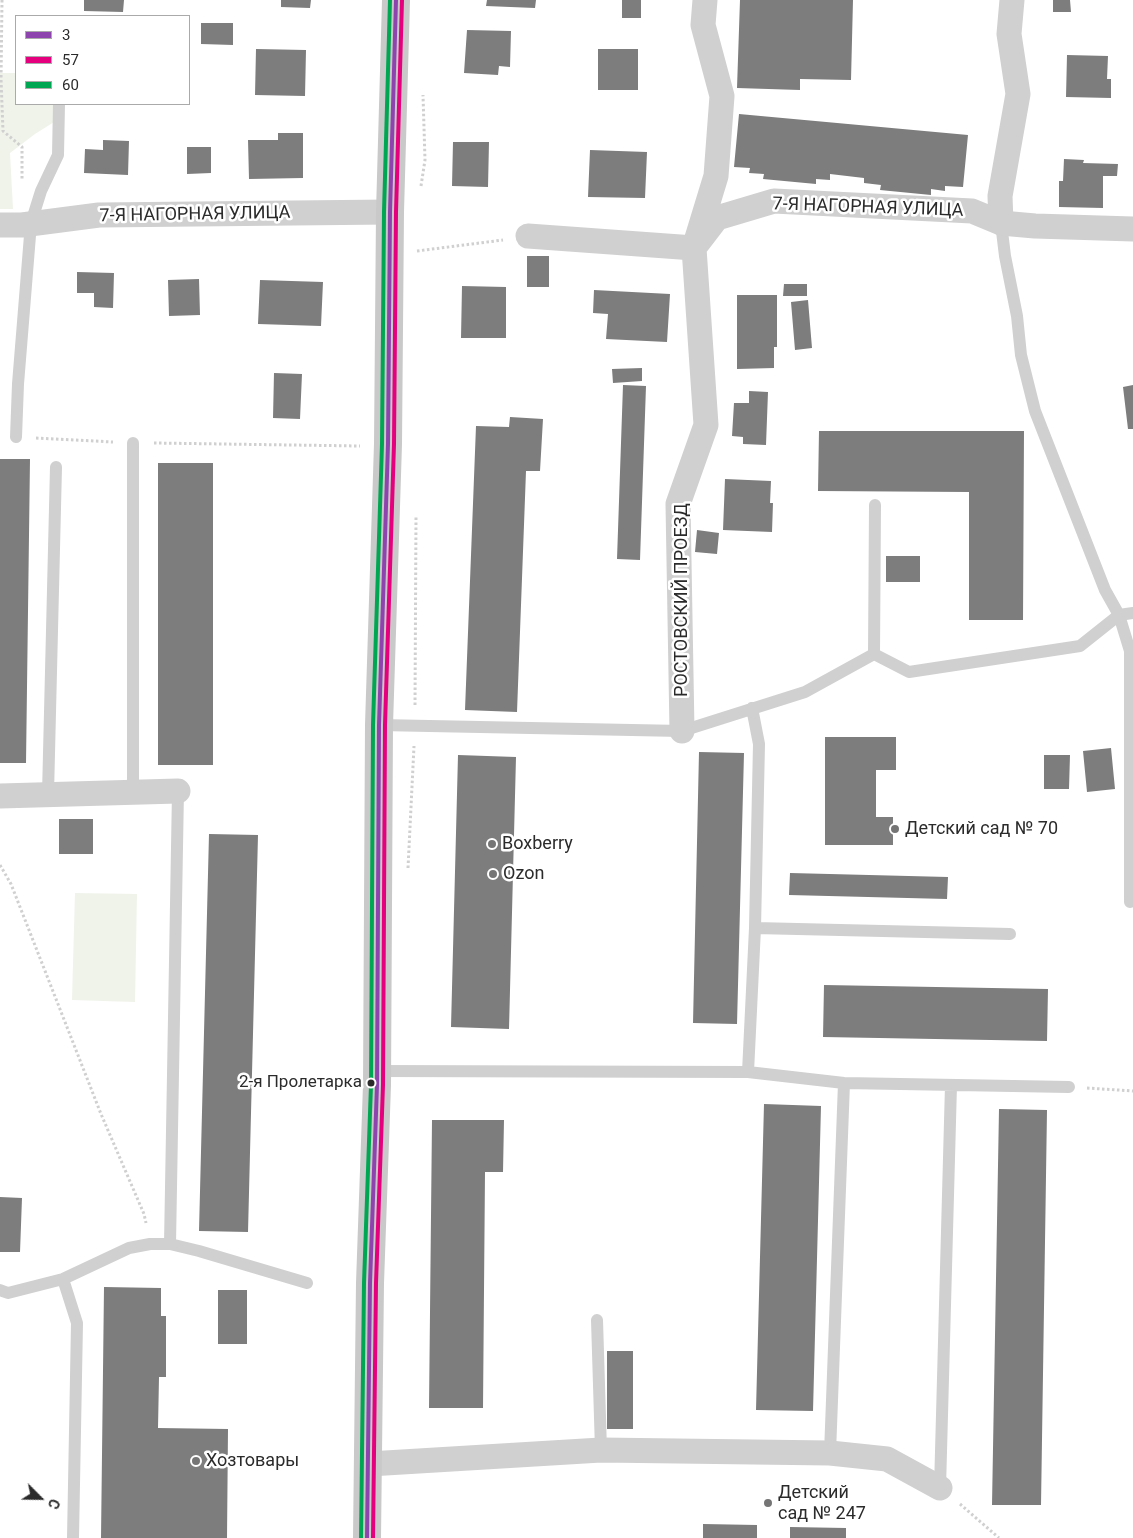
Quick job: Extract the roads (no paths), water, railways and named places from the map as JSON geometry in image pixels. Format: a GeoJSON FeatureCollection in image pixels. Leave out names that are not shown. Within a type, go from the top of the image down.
{"type":"FeatureCollection","features":[{"type":"Feature","properties":{"kind":"street"},"geometry":{"type":"LineString","coordinates":[[367,1538],[370,1283],[376,1071],[379,725],[388,444],[390,212],[396,0]]}},
{"type":"Feature","properties":{"kind":"street","name":"РОСТОВСКИЙ ПРОЕЗД"},"geometry":{"type":"LineString","coordinates":[[682,730],[678,504],[706,425],[694,248],[716,176],[722,96],[703,26],[705,0]]}},
{"type":"Feature","properties":{"kind":"street"},"geometry":{"type":"LineString","coordinates":[[1000,223],[1000,196],[1018,94],[1009,34],[1012,0]]}},
{"type":"Feature","properties":{"kind":"street","name":"7-Я НАГОРНАЯ УЛИЦА"},"geometry":{"type":"LineString","coordinates":[[694,248],[718,218],[774,201],[972,211],[1000,223],[1133,229]]}},
{"type":"Feature","properties":{"kind":"street","name":"7-Я НАГОРНАЯ УЛИЦА"},"geometry":{"type":"LineString","coordinates":[[18,224],[99,215],[390,212]]}},
{"type":"Feature","properties":{"kind":"street"},"geometry":{"type":"LineString","coordinates":[[528,236],[694,248]]}},
{"type":"Feature","properties":{"kind":"street"},"geometry":{"type":"LineString","coordinates":[[0,796],[178,791]]}},
{"type":"Feature","properties":{"kind":"street"},"geometry":{"type":"LineString","coordinates":[[369,1464],[601,1450],[830,1453],[887,1459],[940,1488]]}},
{"type":"Feature","properties":{"kind":"lane"},"geometry":{"type":"LineString","coordinates":[[16,437],[18,384],[18,224],[41,191],[58,155],[59,105]]}},
{"type":"Feature","properties":{"kind":"lane"},"geometry":{"type":"LineString","coordinates":[[1000,223],[1022,355],[1035,412],[1105,590],[1119,615],[1130,651],[1130,902]]}},
{"type":"Feature","properties":{"kind":"lane"},"geometry":{"type":"LineString","coordinates":[[133,443],[133,792]]}},
{"type":"Feature","properties":{"kind":"lane"},"geometry":{"type":"LineString","coordinates":[[48,794],[56,467]]}},
{"type":"Feature","properties":{"kind":"lane"},"geometry":{"type":"LineString","coordinates":[[874,654],[875,505]]}},
{"type":"Feature","properties":{"kind":"lane"},"geometry":{"type":"LineString","coordinates":[[874,654],[909,672],[1080,646],[1119,615],[1133,613]]}},
{"type":"Feature","properties":{"kind":"lane"},"geometry":{"type":"LineString","coordinates":[[379,725],[682,730],[805,692],[874,654]]}},
{"type":"Feature","properties":{"kind":"lane"},"geometry":{"type":"LineString","coordinates":[[748,1072],[755,928],[759,744],[752,708]]}},
{"type":"Feature","properties":{"kind":"lane"},"geometry":{"type":"LineString","coordinates":[[170,1244],[178,791]]}},
{"type":"Feature","properties":{"kind":"lane"},"geometry":{"type":"LineString","coordinates":[[755,928],[1010,934]]}},
{"type":"Feature","properties":{"kind":"lane"},"geometry":{"type":"LineString","coordinates":[[376,1071],[748,1072],[844,1083],[1069,1087]]}},
{"type":"Feature","properties":{"kind":"lane"},"geometry":{"type":"LineString","coordinates":[[830,1453],[844,1083]]}},
{"type":"Feature","properties":{"kind":"lane"},"geometry":{"type":"LineString","coordinates":[[940,1488],[951,1086]]}},
{"type":"Feature","properties":{"kind":"lane"},"geometry":{"type":"LineString","coordinates":[[3,1294],[63,1279],[129,1248],[150,1244],[170,1244],[199,1251],[307,1283]]}},
{"type":"Feature","properties":{"kind":"lane"},"geometry":{"type":"LineString","coordinates":[[63,1279],[77,1323],[73,1538]]}},
{"type":"Feature","properties":{"kind":"lane"},"geometry":{"type":"LineString","coordinates":[[597,1320],[601,1450]]}},
{"type":"Feature","properties":{"kind":"place","name":"Детский сад № 70"},"geometry":{"type":"Point","coordinates":[895,829]}},
{"type":"Feature","properties":{"kind":"place","name":"Boxberry"},"geometry":{"type":"Point","coordinates":[492,844]}},
{"type":"Feature","properties":{"kind":"place","name":"Ozon"},"geometry":{"type":"Point","coordinates":[493,874]}},
{"type":"Feature","properties":{"kind":"place","name":"2-я Пролетарка"},"geometry":{"type":"Point","coordinates":[371,1083]}},
{"type":"Feature","properties":{"kind":"place","name":"Хозтовары"},"geometry":{"type":"Point","coordinates":[196,1461]}},
{"type":"Feature","properties":{"kind":"place","name":"Детский сад № 247"},"geometry":{"type":"Point","coordinates":[768,1503]}}]}
